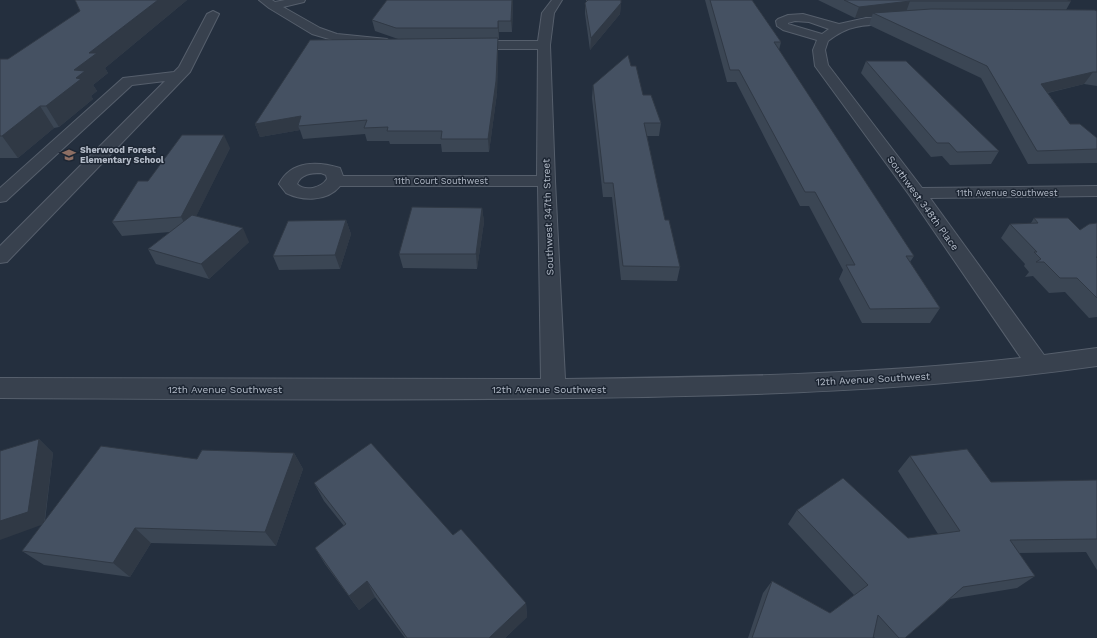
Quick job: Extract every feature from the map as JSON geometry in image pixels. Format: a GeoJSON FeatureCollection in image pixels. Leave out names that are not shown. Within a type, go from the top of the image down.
{"type":"FeatureCollection","features":[{"type":"Feature","properties":{"kind":"street"},"geometry":{"type":"LineString","coordinates":[[268,3],[300,0]]}},
{"type":"Feature","properties":{"kind":"street","name":"Southwest 347th Street"},"geometry":{"type":"LineString","coordinates":[[553,389],[546,181],[544,45],[548,14],[557,0]]}},
{"type":"Feature","properties":{"kind":"street"},"geometry":{"type":"LineString","coordinates":[[268,3],[316,31],[361,41],[402,44]]}},
{"type":"Feature","properties":{"kind":"street"},"geometry":{"type":"LineString","coordinates":[[1,254],[185,69],[213,14]]}},
{"type":"Feature","properties":{"kind":"street","name":"Southwest 348th Place"},"geometry":{"type":"LineString","coordinates":[[913,17],[872,20],[831,33],[819,47],[819,57],[822,66],[917,193],[1039,366]]}},
{"type":"Feature","properties":{"kind":"street"},"geometry":{"type":"LineString","coordinates":[[453,45],[544,45]]}},
{"type":"Feature","properties":{"kind":"street"},"geometry":{"type":"LineString","coordinates":[[0,197],[128,81],[177,76]]}},
{"type":"Feature","properties":{"kind":"street","name":"11th Court Southwest"},"geometry":{"type":"LineString","coordinates":[[335,181],[546,181]]}},
{"type":"Feature","properties":{"kind":"street","name":"11th Avenue Southwest"},"geometry":{"type":"LineString","coordinates":[[917,193],[1097,191]]}},
{"type":"Feature","properties":{"kind":"street","name":"12th Avenue Southwest"},"geometry":{"type":"LineString","coordinates":[[0,388],[553,389],[743,386],[977,373],[1039,366],[1097,357]]}},
{"type":"Feature","properties":{"kind":"building"},"geometry":{"type":"Polygon","coordinates":[[[75,0],[158,0],[89,53],[97,53],[74,70],[85,71],[76,78],[81,79],[46,106],[40,106],[0,136],[0,59],[8,59],[80,11],[75,0]]]}},
{"type":"Feature","properties":{"kind":"building"},"geometry":{"type":"Polygon","coordinates":[[[387,0],[512,0],[511,21],[498,21],[498,28],[396,28],[372,20],[387,0]]]}},
{"type":"Feature","properties":{"kind":"building"},"geometry":{"type":"Polygon","coordinates":[[[588,0],[621,0],[621,3],[591,38],[585,3],[588,0]]]}},
{"type":"Feature","properties":{"kind":"building"},"geometry":{"type":"Polygon","coordinates":[[[710,0],[752,0],[781,42],[774,42],[914,256],[906,256],[940,308],[870,309],[846,265],[855,265],[815,192],[805,192],[739,70],[730,70],[710,0]]]}},
{"type":"Feature","properties":{"kind":"building"},"geometry":{"type":"Polygon","coordinates":[[[844,0],[1071,1],[910,1],[859,7],[844,0]]]}},
{"type":"Feature","properties":{"kind":"building"},"geometry":{"type":"Polygon","coordinates":[[[931,9],[1097,11],[1097,72],[1041,84],[1070,124],[1080,124],[1097,138],[1097,149],[1037,151],[987,66],[873,13],[931,9]]]}},
{"type":"Feature","properties":{"kind":"building"},"geometry":{"type":"Polygon","coordinates":[[[498,38],[496,81],[488,139],[441,139],[442,131],[387,131],[388,127],[364,128],[367,120],[298,126],[301,116],[255,124],[310,40],[498,38]]]}},
{"type":"Feature","properties":{"kind":"building"},"geometry":{"type":"Polygon","coordinates":[[[628,55],[631,66],[636,66],[643,95],[651,95],[661,123],[644,123],[665,220],[669,220],[680,267],[623,266],[613,183],[604,183],[593,85],[628,55]]]}},
{"type":"Feature","properties":{"kind":"building"},"geometry":{"type":"Polygon","coordinates":[[[866,61],[906,61],[999,151],[957,152],[949,143],[937,143],[866,61]]]}},
{"type":"Feature","properties":{"kind":"building"},"geometry":{"type":"Polygon","coordinates":[[[182,135],[224,135],[181,217],[112,222],[138,181],[148,181],[182,135]]]}},
{"type":"Feature","properties":{"kind":"building"},"geometry":{"type":"Polygon","coordinates":[[[412,207],[482,208],[476,254],[399,254],[412,207]]]}},
{"type":"Feature","properties":{"kind":"building"},"geometry":{"type":"Polygon","coordinates":[[[192,215],[243,228],[201,264],[148,249],[192,215]]]}},
{"type":"Feature","properties":{"kind":"building"},"geometry":{"type":"Polygon","coordinates":[[[1034,218],[1068,218],[1080,230],[1089,224],[1097,223],[1097,298],[1077,278],[1060,278],[1044,262],[1036,262],[1041,259],[1034,252],[1037,252],[1010,224],[1038,223],[1034,218]]]}},
{"type":"Feature","properties":{"kind":"building"},"geometry":{"type":"Polygon","coordinates":[[[346,220],[335,255],[273,256],[288,221],[346,220]]]}},
{"type":"Feature","properties":{"kind":"building"},"geometry":{"type":"Polygon","coordinates":[[[39,439],[28,512],[0,521],[0,451],[39,439]]]}},
{"type":"Feature","properties":{"kind":"building"},"geometry":{"type":"Polygon","coordinates":[[[371,443],[453,535],[461,529],[526,603],[489,638],[407,638],[367,581],[349,596],[315,548],[346,524],[314,483],[371,443]]]}},
{"type":"Feature","properties":{"kind":"building"},"geometry":{"type":"Polygon","coordinates":[[[101,446],[197,459],[202,450],[294,453],[265,532],[135,528],[113,563],[22,551],[101,446]]]}},
{"type":"Feature","properties":{"kind":"building"},"geometry":{"type":"Polygon","coordinates":[[[967,449],[991,482],[1097,480],[1097,539],[1010,540],[1035,576],[963,587],[905,638],[899,638],[878,615],[873,638],[752,638],[772,581],[830,613],[868,585],[797,510],[843,478],[908,538],[960,531],[910,456],[967,449]]]}},
{"type":"Feature","properties":{"kind":"place","name":"Sherwood Forest Elementary School"},"geometry":{"type":"Point","coordinates":[69,155]}}]}
